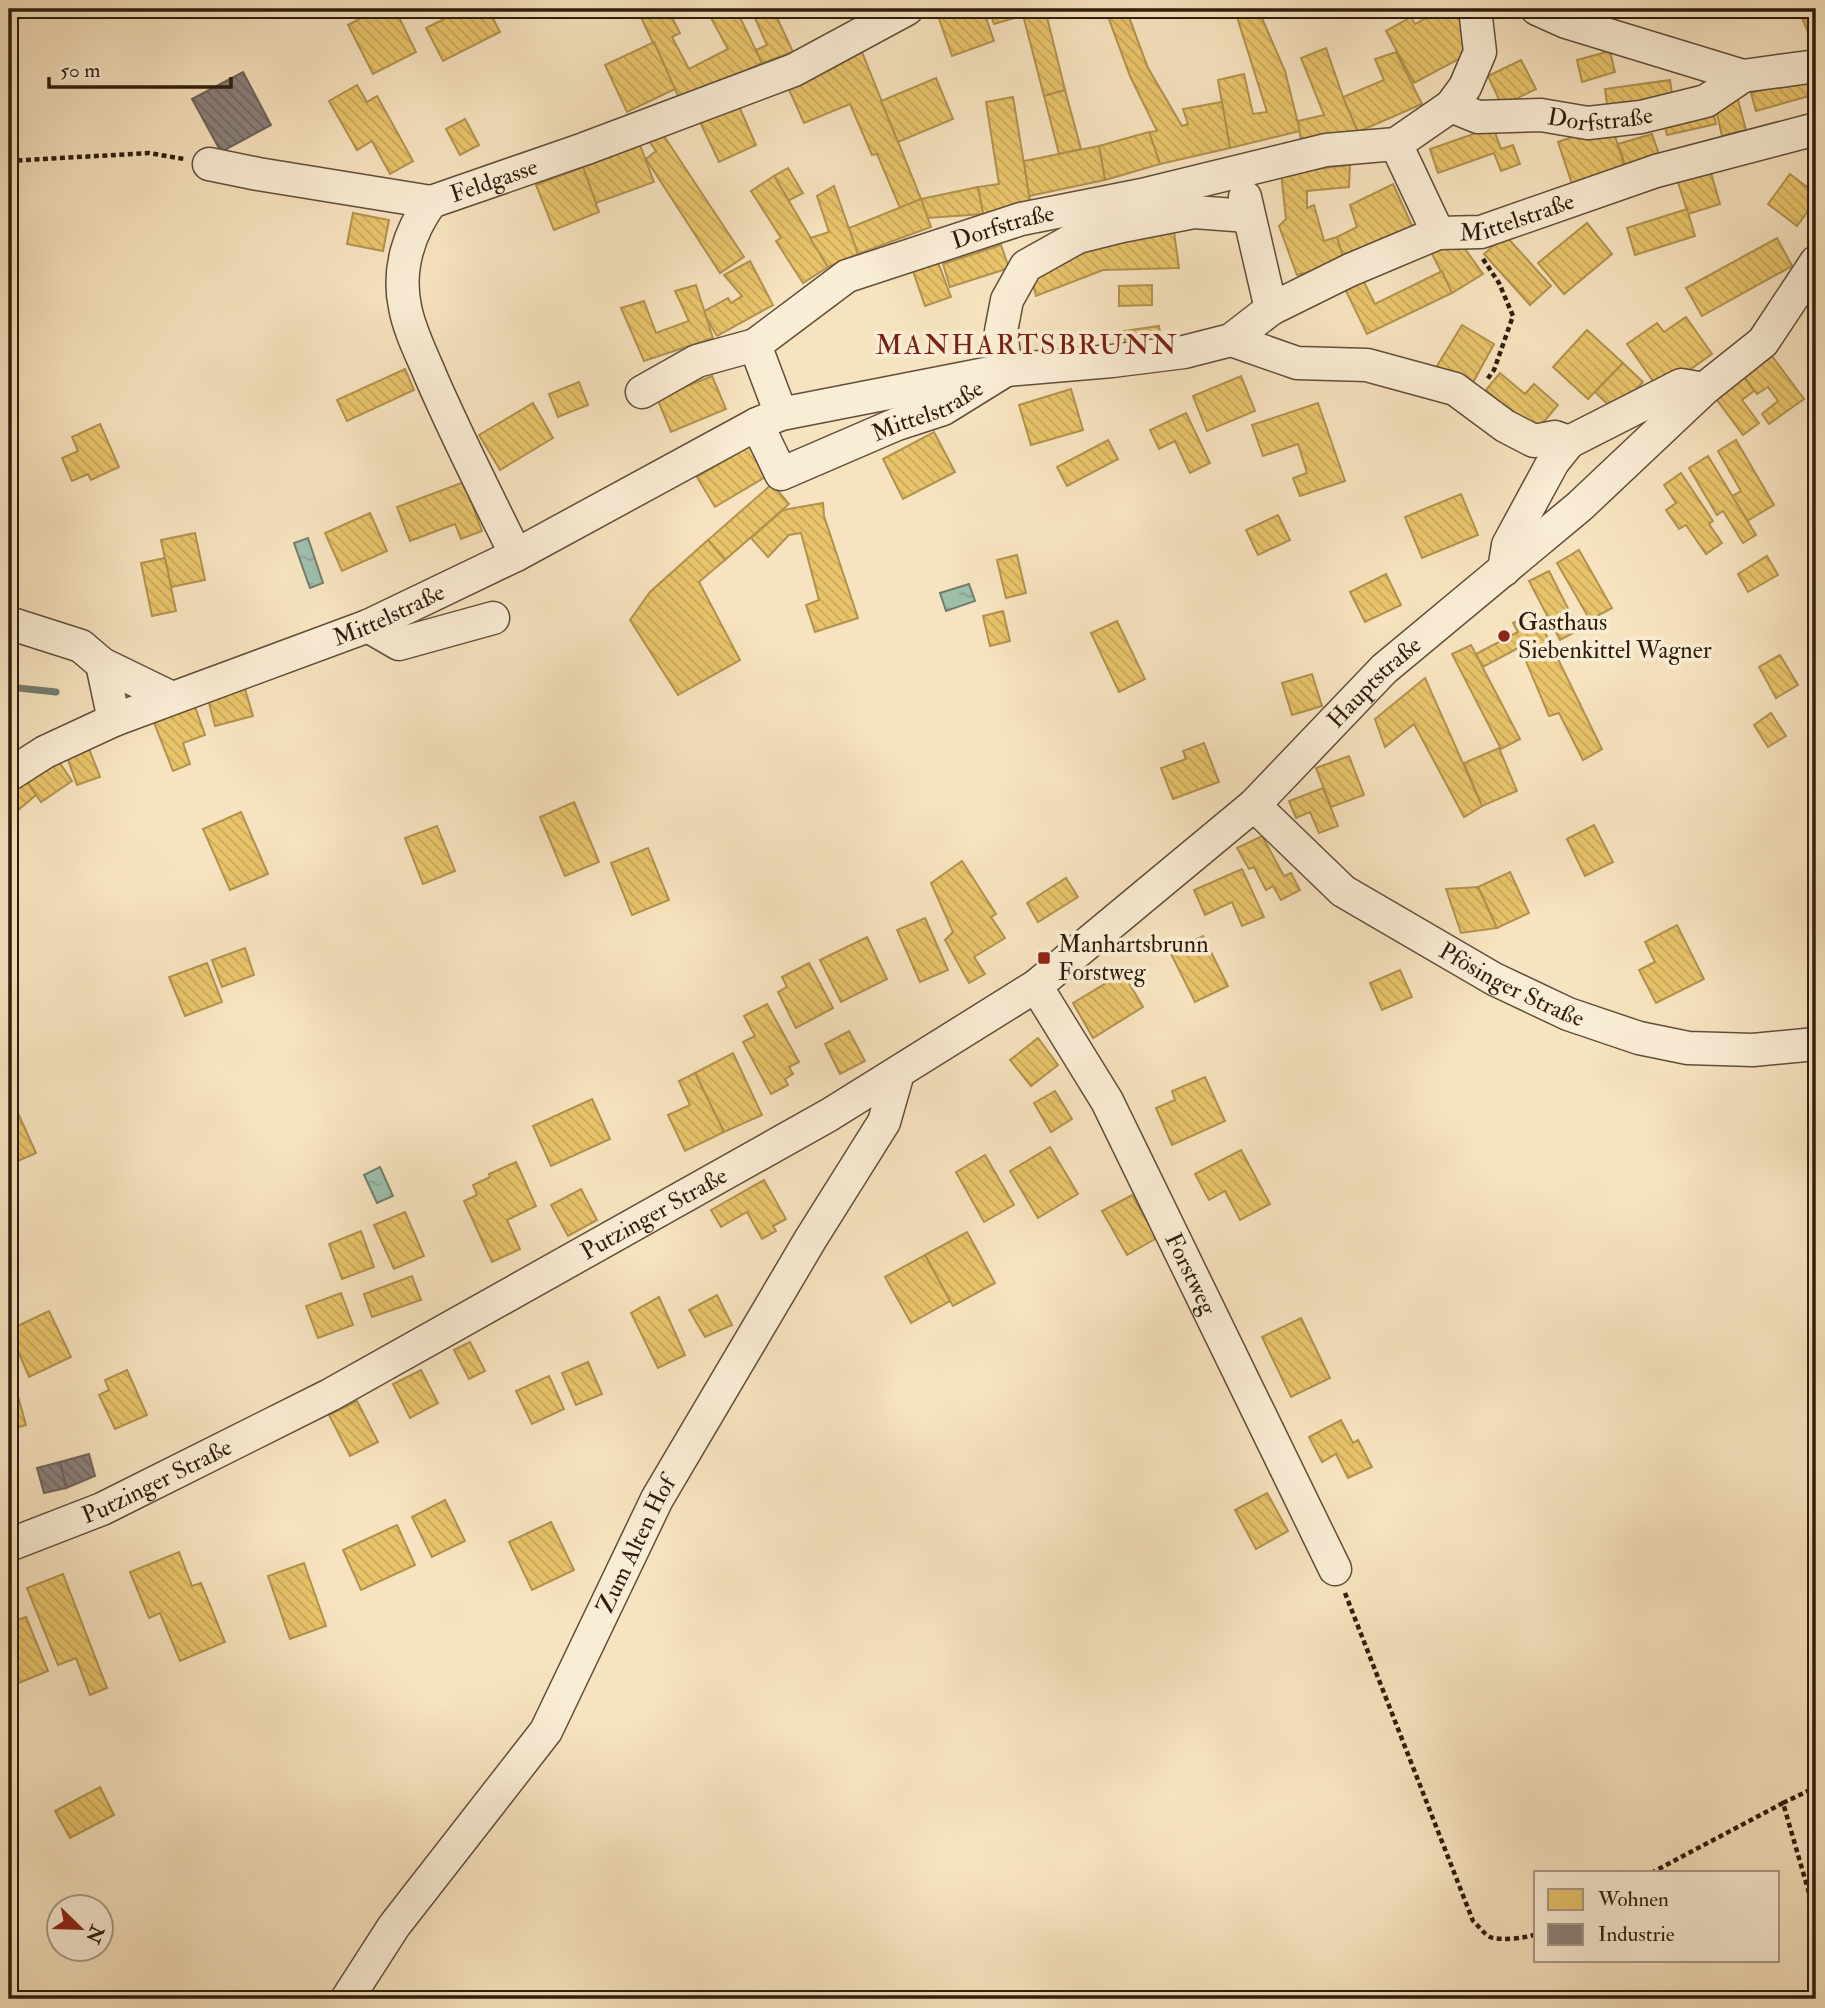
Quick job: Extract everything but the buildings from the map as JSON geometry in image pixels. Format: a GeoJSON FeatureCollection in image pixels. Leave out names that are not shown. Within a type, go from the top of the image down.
{"type":"FeatureCollection","features":[{"type":"Feature","properties":{"kind":"street","name":"Feldgasse"},"geometry":{"type":"LineString","coordinates":[[516,555],[443,405],[405,307],[403,278],[406,252],[417,222],[431,202],[584,149],[794,70],[907,9]]}},
{"type":"Feature","properties":{"kind":"street","name":"Dorfstraße"},"geometry":{"type":"LineString","coordinates":[[642,392],[697,361],[755,345],[847,276],[1021,219],[1142,195],[1326,150],[1396,144],[1451,106],[1465,87],[1480,52],[1475,9]]}},
{"type":"Feature","properties":{"kind":"street"},"geometry":{"type":"LineString","coordinates":[[1537,9],[1571,15],[1743,76],[1816,68]]}},
{"type":"Feature","properties":{"kind":"street","name":"Dorfstraße"},"geometry":{"type":"LineString","coordinates":[[1451,106],[1478,117],[1541,115],[1588,123],[1641,117],[1706,101],[1743,76]]}},
{"type":"Feature","properties":{"kind":"street","name":"Mittelstraße"},"geometry":{"type":"LineString","coordinates":[[9,775],[45,752],[114,720],[368,626],[516,555],[769,419],[1006,370],[1172,354],[1231,340],[1271,309],[1350,270],[1451,232],[1480,232],[1656,171],[1816,129]]}},
{"type":"Feature","properties":{"kind":"street"},"geometry":{"type":"LineString","coordinates":[[1396,144],[1451,232]]}},
{"type":"Feature","properties":{"kind":"street"},"geometry":{"type":"LineString","coordinates":[[209,163],[258,174],[431,202]]}},
{"type":"Feature","properties":{"kind":"street"},"geometry":{"type":"LineString","coordinates":[[1240,171],[1271,309]]}},
{"type":"Feature","properties":{"kind":"street","name":"Dorfstraße"},"geometry":{"type":"LineString","coordinates":[[1006,370],[1001,331],[1004,310],[1026,266],[1078,237],[1122,226],[1194,212],[1248,216]]}},
{"type":"Feature","properties":{"kind":"street","name":"Hauptstraße"},"geometry":{"type":"LineString","coordinates":[[1254,804],[1384,669],[1580,506],[1704,389],[1763,342],[1816,262]]}},
{"type":"Feature","properties":{"kind":"street"},"geometry":{"type":"LineString","coordinates":[[1231,340],[1297,363],[1367,365],[1455,389],[1505,426],[1534,441],[1555,437],[1569,442]]}},
{"type":"Feature","properties":{"kind":"street","name":"Mittelstraße"},"geometry":{"type":"LineString","coordinates":[[755,345],[780,474],[897,424],[943,409],[1006,370]]}},
{"type":"Feature","properties":{"kind":"street"},"geometry":{"type":"LineString","coordinates":[[1504,570],[1507,545],[1553,462],[1569,442],[1681,385],[1704,389]]}},
{"type":"Feature","properties":{"kind":"street"},"geometry":{"type":"LineString","coordinates":[[368,626],[399,643],[493,618]]}},
{"type":"Feature","properties":{"kind":"street"},"geometry":{"type":"LineString","coordinates":[[9,623],[81,646],[102,664],[172,698]]}},
{"type":"Feature","properties":{"kind":"street"},"geometry":{"type":"LineString","coordinates":[[102,664],[114,720]]}},
{"type":"Feature","properties":{"kind":"street","name":"Putzinger Straße"},"geometry":{"type":"LineString","coordinates":[[9,1545],[102,1509],[330,1395],[829,1115],[1036,986],[1254,804]]}},
{"type":"Feature","properties":{"kind":"street","name":"Pfösinger Straße"},"geometry":{"type":"LineString","coordinates":[[1254,804],[1343,891],[1494,979],[1568,1014],[1639,1038],[1688,1048],[1753,1050],[1816,1044]]}},
{"type":"Feature","properties":{"kind":"street","name":"Forstweg"},"geometry":{"type":"LineString","coordinates":[[1036,986],[1107,1101],[1335,1569]]}},
{"type":"Feature","properties":{"kind":"street","name":"Zum Alten Hof"},"geometry":{"type":"LineString","coordinates":[[347,1999],[394,1926],[546,1731],[657,1499],[810,1240],[884,1122],[898,1073]]}},
{"type":"Feature","properties":{"kind":"path"},"geometry":{"type":"LineString","coordinates":[[9,161],[149,153],[209,163]]}},
{"type":"Feature","properties":{"kind":"path"},"geometry":{"type":"LineString","coordinates":[[1451,232],[1499,283],[1513,316],[1494,370],[1471,401]]}},
{"type":"Feature","properties":{"kind":"path"},"geometry":{"type":"LineString","coordinates":[[1335,1569],[1473,1921],[1490,1937],[1508,1938],[1534,1934]]}},
{"type":"Feature","properties":{"kind":"path"},"geometry":{"type":"LineString","coordinates":[[1655,1871],[1816,1787]]}},
{"type":"Feature","properties":{"kind":"path"},"geometry":{"type":"LineString","coordinates":[[1783,1803],[1816,1917]]}},
{"type":"Feature","properties":{"kind":"water"},"geometry":{"type":"Polygon","coordinates":[[[308,538],[323,583],[310,588],[294,543],[308,538]]]}},
{"type":"Feature","properties":{"kind":"water"},"geometry":{"type":"Polygon","coordinates":[[[969,584],[975,601],[946,611],[940,593],[969,584]]]}},
{"type":"Feature","properties":{"kind":"water"},"geometry":{"type":"Polygon","coordinates":[[[380,1167],[393,1196],[377,1203],[364,1175],[380,1167]]]}},
{"type":"Feature","properties":{"kind":"waterway"},"geometry":{"type":"LineString","coordinates":[[9,687],[56,692]]}},
{"type":"Feature","properties":{"kind":"place","name":"Gasthaus Siebenkittel Wagner"},"geometry":{"type":"Point","coordinates":[1504,636]}},
{"type":"Feature","properties":{"kind":"place","name":"Manhartsbrunn Forstweg"},"geometry":{"type":"Point","coordinates":[1044,958]}},
{"type":"Feature","properties":{"kind":"district","name":"MANHARTSBRUNN"},"geometry":{"type":"Point","coordinates":[1027,344]}}]}
